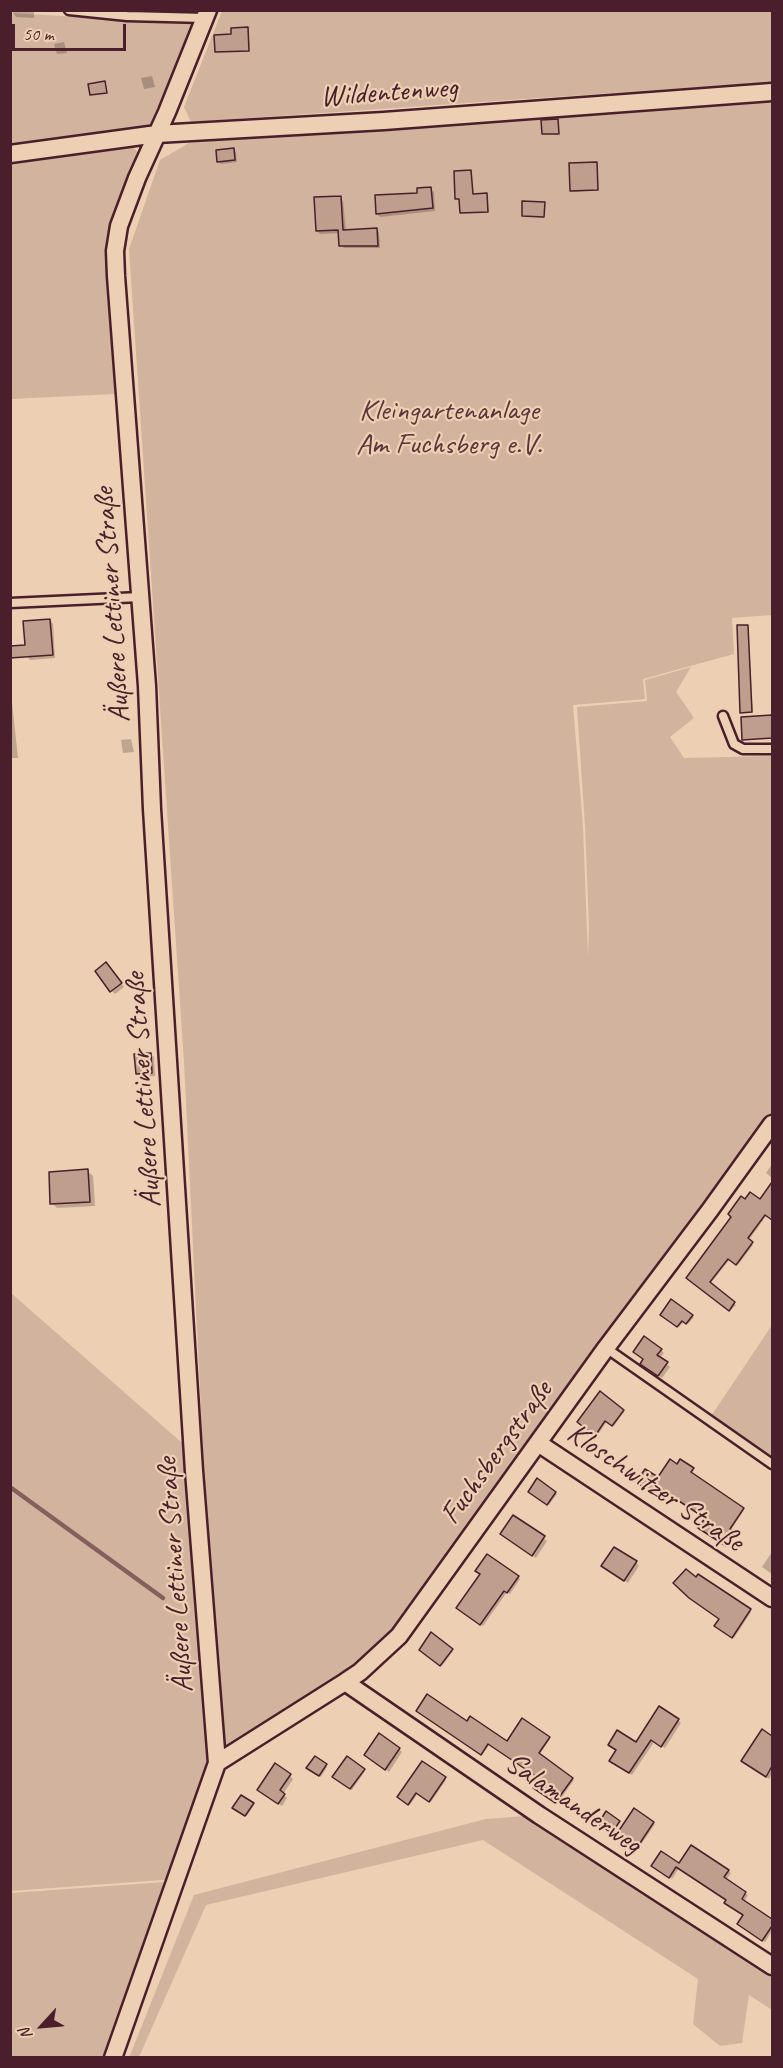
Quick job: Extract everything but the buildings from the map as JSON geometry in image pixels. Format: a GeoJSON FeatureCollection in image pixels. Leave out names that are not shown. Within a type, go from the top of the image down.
{"type":"FeatureCollection","features":[{"type":"Feature","properties":{"kind":"street","name":"Äußere Lettiner Straße"},"geometry":{"type":"LineString","coordinates":[[113,2058],[217,1763],[194,1471],[140,597],[115,251],[119,226],[137,178],[168,112],[206,14]]}},
{"type":"Feature","properties":{"kind":"street","name":"Wildentenweg"},"geometry":{"type":"LineString","coordinates":[[10,154],[157,134],[384,121],[772,92]]}},
{"type":"Feature","properties":{"kind":"street","name":"Fuchsbergstraße"},"geometry":{"type":"LineString","coordinates":[[217,1763],[360,1672],[399,1636],[606,1348],[772,1124]]}},
{"type":"Feature","properties":{"kind":"street","name":"Kloschwitzer Straße"},"geometry":{"type":"LineString","coordinates":[[538,1443],[772,1598]]}},
{"type":"Feature","properties":{"kind":"street","name":"Salamanderweg"},"geometry":{"type":"LineString","coordinates":[[345,1682],[539,1815],[772,1966]]}},
{"type":"Feature","properties":{"kind":"lane"},"geometry":{"type":"LineString","coordinates":[[69,10],[127,16],[206,14]]}},
{"type":"Feature","properties":{"kind":"lane"},"geometry":{"type":"LineString","coordinates":[[10,603],[140,597]]}},
{"type":"Feature","properties":{"kind":"lane"},"geometry":{"type":"LineString","coordinates":[[723,716],[734,744],[743,749],[772,749]]}},
{"type":"Feature","properties":{"kind":"lane"},"geometry":{"type":"LineString","coordinates":[[606,1348],[772,1464]]}},
{"type":"Feature","properties":{"kind":"green space"},"geometry":{"type":"Polygon","coordinates":[[[222,11],[772,11],[772,82],[191,122],[184,107],[222,11]]]}},
{"type":"Feature","properties":{"kind":"green space"},"geometry":{"type":"Polygon","coordinates":[[[10,13],[193,23],[150,125],[11,145],[10,13]]]}},
{"type":"Feature","properties":{"kind":"green space","name":"Kleingartenanlage Am Fuchsberg e.V."},"geometry":{"type":"Polygon","coordinates":[[[772,99],[772,615],[732,618],[734,654],[643,679],[645,699],[573,705],[583,826],[588,957],[585,826],[577,707],[647,701],[645,680],[691,667],[676,692],[694,718],[670,737],[684,758],[772,756],[772,1124],[399,1636],[218,1759],[184,1062],[129,249],[160,160],[189,143],[772,99]]]}},
{"type":"Feature","properties":{"kind":"green space"},"geometry":{"type":"Polygon","coordinates":[[[131,145],[141,156],[107,237],[106,274],[115,394],[11,399],[11,162],[131,145]]]}},
{"type":"Feature","properties":{"kind":"green space"},"geometry":{"type":"Polygon","coordinates":[[[11,1293],[189,1449],[217,1763],[176,1879],[11,1891],[11,1293]]]}},
{"type":"Feature","properties":{"kind":"green space"},"geometry":{"type":"Polygon","coordinates":[[[772,1325],[772,1469],[705,1425],[772,1325]]]}},
{"type":"Feature","properties":{"kind":"green space"},"geometry":{"type":"Polygon","coordinates":[[[539,1815],[772,1966],[772,2010],[749,1995],[742,2043],[720,2046],[693,2024],[698,1979],[483,1840],[206,1905],[139,2057],[129,2058],[194,1895],[486,1819],[539,1815]]]}},
{"type":"Feature","properties":{"kind":"green space"},"geometry":{"type":"Polygon","coordinates":[[[165,1882],[103,2057],[11,2057],[11,1893],[165,1882]]]}},
{"type":"Feature","properties":{"kind":"waterway"},"geometry":{"type":"LineString","coordinates":[[10,1487],[163,1598]]}}]}
